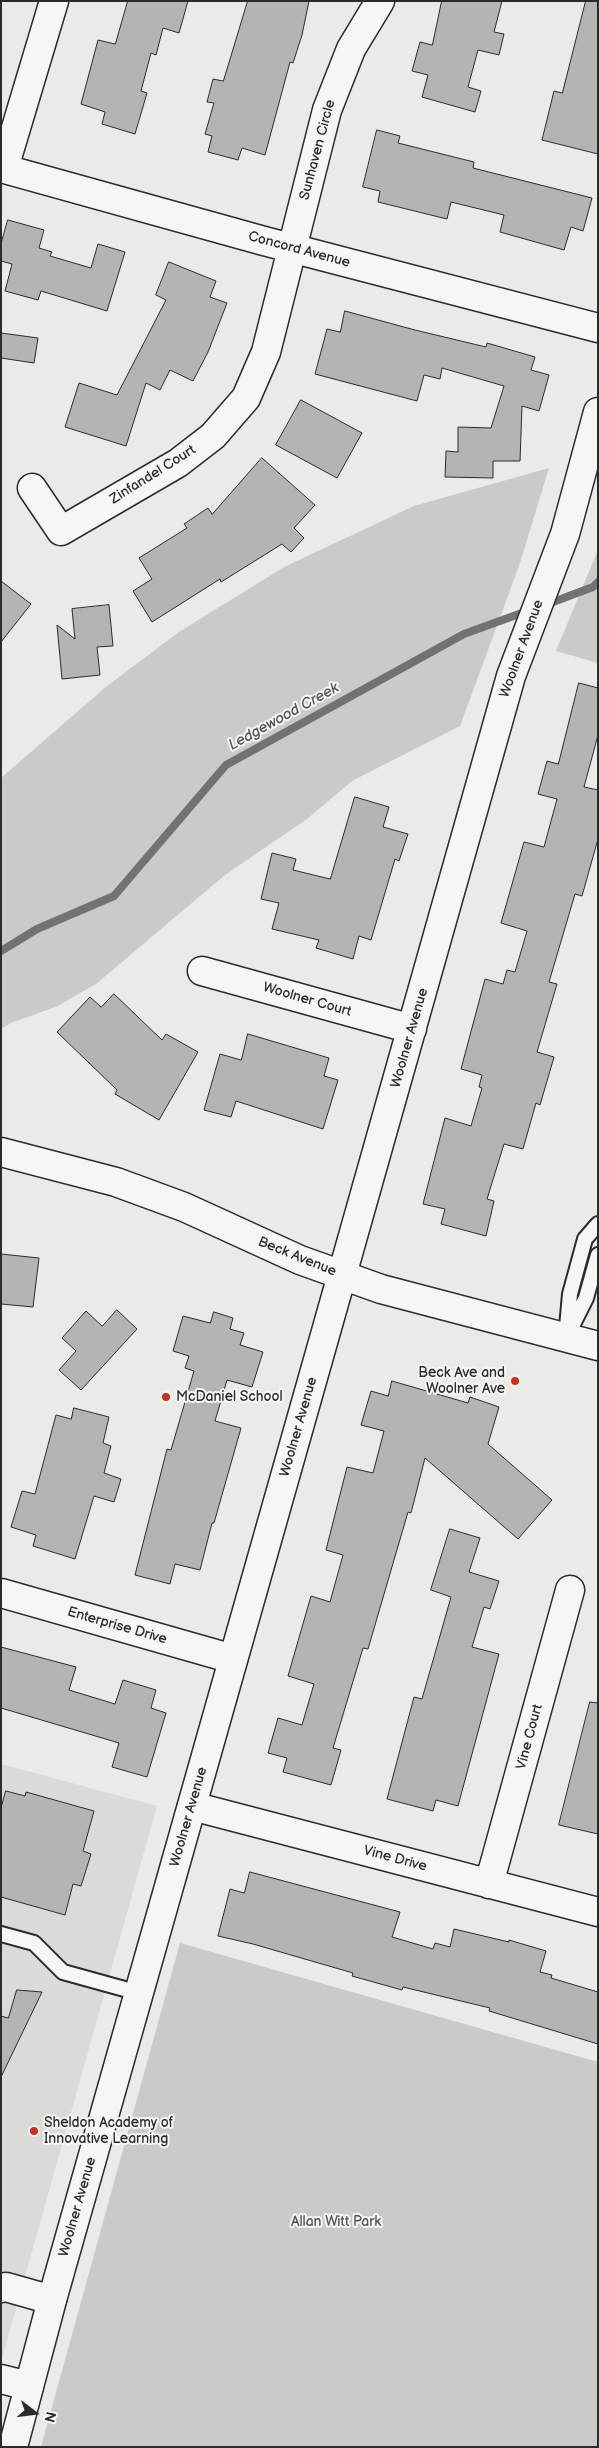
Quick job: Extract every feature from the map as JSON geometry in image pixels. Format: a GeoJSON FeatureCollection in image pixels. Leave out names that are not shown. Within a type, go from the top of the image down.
{"type":"FeatureCollection","features":[{"type":"Feature","properties":{"kind":"street"},"geometry":{"type":"LineString","coordinates":[[3,168],[54,1]]}},
{"type":"Feature","properties":{"kind":"street","name":"Sunhaven Circle"},"geometry":{"type":"LineString","coordinates":[[293,248],[327,110],[351,49],[380,1]]}},
{"type":"Feature","properties":{"kind":"street","name":"Concord Avenue"},"geometry":{"type":"LineString","coordinates":[[3,168],[293,248],[598,328]]}},
{"type":"Feature","properties":{"kind":"street","name":"Zinfandel Court"},"geometry":{"type":"LineString","coordinates":[[32,488],[61,531],[178,463],[213,436],[246,398],[266,352],[293,248]]}},
{"type":"Feature","properties":{"kind":"street","name":"Woolner Avenue"},"geometry":{"type":"LineString","coordinates":[[13,2447],[52,2300],[510,676],[565,534],[598,412]]}},
{"type":"Feature","properties":{"kind":"street","name":"Woolner Court"},"geometry":{"type":"LineString","coordinates":[[202,971],[412,1029]]}},
{"type":"Feature","properties":{"kind":"street","name":"Beck Avenue"},"geometry":{"type":"LineString","coordinates":[[1,1152],[116,1182],[175,1204],[300,1260],[381,1289],[598,1346]]}},
{"type":"Feature","properties":{"kind":"street","name":"Vine Court"},"geometry":{"type":"LineString","coordinates":[[489,1884],[570,1590]]}},
{"type":"Feature","properties":{"kind":"street","name":"Enterprise Drive"},"geometry":{"type":"LineString","coordinates":[[1,1593],[233,1659]]}},
{"type":"Feature","properties":{"kind":"street","name":"Vine Drive"},"geometry":{"type":"LineString","coordinates":[[192,1806],[598,1912]]}},
{"type":"Feature","properties":{"kind":"street"},"geometry":{"type":"LineString","coordinates":[[1,2288],[6,2287],[52,2300]]}},
{"type":"Feature","properties":{"kind":"street"},"geometry":{"type":"LineString","coordinates":[[1,2379],[29,2386]]}},
{"type":"Feature","properties":{"kind":"lane"},"geometry":{"type":"LineString","coordinates":[[566,1338],[570,1294],[585,1239],[598,1224]]}},
{"type":"Feature","properties":{"kind":"lane"},"geometry":{"type":"LineString","coordinates":[[566,1338],[586,1298],[598,1255]]}},
{"type":"Feature","properties":{"kind":"lane"},"geometry":{"type":"LineString","coordinates":[[1,1934],[34,1943],[63,1972],[139,1993]]}},
{"type":"Feature","properties":{"kind":"shaded area","name":"Sheldon Academy of Innovative Learning"},"geometry":{"type":"Polygon","coordinates":[[[1,1764],[157,1806],[1,2362],[1,1764]]]}},
{"type":"Feature","properties":{"kind":"green space"},"geometry":{"type":"Polygon","coordinates":[[[549,468],[519,566],[460,726],[352,781],[307,819],[225,875],[96,984],[58,1006],[11,1023],[1,1029],[1,778],[107,686],[179,632],[284,567],[414,506],[549,468]]]}},
{"type":"Feature","properties":{"kind":"green space"},"geometry":{"type":"Polygon","coordinates":[[[598,550],[598,663],[556,651],[598,550]]]}},
{"type":"Feature","properties":{"kind":"green space","name":"Allan Witt Park"},"geometry":{"type":"Polygon","coordinates":[[[180,1943],[598,2062],[598,2447],[41,2447],[180,1943]]]}},
{"type":"Feature","properties":{"kind":"building"},"geometry":{"type":"Polygon","coordinates":[[[128,1],[188,1],[179,33],[163,28],[156,55],[151,53],[141,91],[147,93],[135,134],[102,124],[105,112],[81,104],[98,40],[115,44],[128,1]]]}},
{"type":"Feature","properties":{"kind":"building"},"geometry":{"type":"Polygon","coordinates":[[[248,1],[309,1],[302,35],[293,63],[290,62],[265,155],[242,148],[238,160],[208,152],[212,136],[205,134],[214,103],[207,102],[213,79],[223,81],[248,1]]]}},
{"type":"Feature","properties":{"kind":"building"},"geometry":{"type":"Polygon","coordinates":[[[442,1],[502,1],[494,32],[504,34],[499,55],[478,50],[468,87],[481,91],[475,112],[422,97],[428,75],[412,71],[420,42],[432,45],[442,1]]]}},
{"type":"Feature","properties":{"kind":"building"},"geometry":{"type":"Polygon","coordinates":[[[586,1],[598,1],[598,154],[542,140],[554,91],[562,93],[586,1]]]}},
{"type":"Feature","properties":{"kind":"building"},"geometry":{"type":"Polygon","coordinates":[[[377,130],[400,136],[398,143],[474,162],[473,168],[592,198],[583,231],[571,227],[564,250],[500,232],[504,215],[451,202],[447,219],[378,202],[380,191],[363,187],[377,130]]]}},
{"type":"Feature","properties":{"kind":"building"},"geometry":{"type":"Polygon","coordinates":[[[8,220],[44,230],[39,248],[52,252],[50,256],[91,268],[98,244],[125,252],[107,311],[41,291],[38,300],[5,291],[12,264],[1,261],[1,244],[8,220]]]}},
{"type":"Feature","properties":{"kind":"building"},"geometry":{"type":"Polygon","coordinates":[[[169,262],[216,281],[210,297],[227,303],[208,352],[193,381],[170,370],[160,390],[146,383],[126,446],[65,427],[79,383],[117,395],[166,300],[156,295],[169,262]]]}},
{"type":"Feature","properties":{"kind":"building"},"geometry":{"type":"Polygon","coordinates":[[[345,311],[486,347],[487,343],[535,357],[531,370],[549,375],[539,411],[522,406],[520,461],[493,461],[493,478],[445,477],[446,451],[458,452],[458,427],[491,428],[504,386],[442,368],[440,379],[424,375],[417,401],[315,374],[327,329],[340,332],[345,311]]]}},
{"type":"Feature","properties":{"kind":"building"},"geometry":{"type":"Polygon","coordinates":[[[1,333],[38,338],[34,363],[1,358],[1,333]]]}},
{"type":"Feature","properties":{"kind":"building"},"geometry":{"type":"Polygon","coordinates":[[[301,400],[362,433],[337,478],[276,445],[301,400]]]}},
{"type":"Feature","properties":{"kind":"building"},"geometry":{"type":"Polygon","coordinates":[[[262,458],[315,505],[294,528],[304,538],[291,552],[282,544],[221,582],[220,579],[152,622],[133,591],[152,579],[139,558],[187,528],[184,524],[208,508],[212,514],[262,458]]]}},
{"type":"Feature","properties":{"kind":"building"},"geometry":{"type":"Polygon","coordinates":[[[1,581],[31,604],[1,642],[1,581]]]}},
{"type":"Feature","properties":{"kind":"building"},"geometry":{"type":"Polygon","coordinates":[[[109,605],[113,646],[97,647],[100,675],[62,679],[57,625],[75,639],[72,609],[109,605]]]}},
{"type":"Feature","properties":{"kind":"building"},"geometry":{"type":"Polygon","coordinates":[[[579,683],[598,688],[598,735],[584,787],[598,790],[598,839],[582,896],[575,894],[549,982],[557,984],[537,1052],[554,1057],[540,1105],[536,1103],[523,1149],[504,1144],[487,1199],[494,1201],[486,1236],[441,1224],[445,1209],[423,1204],[445,1118],[471,1126],[482,1088],[479,1087],[482,1075],[461,1069],[485,979],[503,984],[507,970],[515,972],[527,931],[501,923],[524,842],[544,847],[557,799],[538,794],[547,761],[558,764],[579,683]]]}},
{"type":"Feature","properties":{"kind":"building"},"geometry":{"type":"Polygon","coordinates":[[[355,797],[389,807],[383,827],[408,834],[399,861],[395,859],[371,940],[359,936],[353,959],[316,948],[319,940],[272,929],[279,903],[261,899],[272,853],[296,859],[293,870],[330,879],[355,797]]]}},
{"type":"Feature","properties":{"kind":"building"},"geometry":{"type":"Polygon","coordinates":[[[114,994],[162,1040],[166,1034],[198,1052],[159,1120],[115,1094],[117,1090],[57,1032],[90,997],[101,1007],[114,994]]]}},
{"type":"Feature","properties":{"kind":"building"},"geometry":{"type":"Polygon","coordinates":[[[248,1034],[329,1058],[324,1076],[338,1080],[323,1129],[236,1101],[231,1117],[204,1110],[220,1054],[241,1060],[248,1034]]]}},
{"type":"Feature","properties":{"kind":"building"},"geometry":{"type":"Polygon","coordinates":[[[1,1254],[39,1258],[33,1307],[1,1304],[1,1254]]]}},
{"type":"Feature","properties":{"kind":"building"},"geometry":{"type":"Polygon","coordinates":[[[117,1310],[137,1329],[81,1390],[59,1370],[76,1351],[62,1338],[86,1311],[102,1326],[117,1310]]]}},
{"type":"Feature","properties":{"kind":"building"},"geometry":{"type":"Polygon","coordinates":[[[214,1312],[233,1318],[230,1329],[244,1333],[240,1345],[263,1352],[252,1387],[227,1380],[215,1421],[241,1428],[214,1523],[212,1523],[200,1570],[175,1564],[170,1584],[135,1575],[167,1449],[171,1450],[194,1371],[185,1368],[189,1356],[173,1351],[183,1316],[210,1323],[214,1312]]]}},
{"type":"Feature","properties":{"kind":"building"},"geometry":{"type":"Polygon","coordinates":[[[392,1381],[468,1403],[470,1397],[499,1407],[488,1444],[552,1500],[518,1539],[425,1458],[411,1513],[408,1512],[368,1649],[363,1648],[333,1748],[341,1750],[331,1785],[283,1772],[287,1758],[268,1753],[278,1718],[302,1725],[314,1684],[288,1676],[311,1596],[330,1602],[343,1555],[326,1550],[347,1467],[373,1473],[384,1431],[361,1425],[371,1391],[388,1396],[392,1381]]]}},
{"type":"Feature","properties":{"kind":"building"},"geometry":{"type":"Polygon","coordinates":[[[74,1408],[109,1417],[103,1443],[111,1446],[104,1473],[121,1479],[114,1502],[94,1496],[75,1559],[33,1546],[36,1535],[11,1527],[22,1491],[35,1494],[56,1415],[71,1419],[74,1408]]]}},
{"type":"Feature","properties":{"kind":"building"},"geometry":{"type":"Polygon","coordinates":[[[450,1529],[480,1538],[469,1572],[499,1581],[490,1609],[484,1607],[472,1647],[499,1654],[458,1806],[436,1800],[433,1811],[387,1799],[414,1697],[422,1699],[451,1597],[431,1590],[450,1529]]]}},
{"type":"Feature","properties":{"kind":"building"},"geometry":{"type":"Polygon","coordinates":[[[1,1647],[76,1667],[69,1690],[115,1704],[123,1680],[156,1690],[151,1708],[166,1713],[147,1777],[112,1767],[119,1743],[1,1708],[1,1647]]]}},
{"type":"Feature","properties":{"kind":"building"},"geometry":{"type":"Polygon","coordinates":[[[590,1702],[598,1703],[598,1834],[559,1825],[590,1702]]]}},
{"type":"Feature","properties":{"kind":"building"},"geometry":{"type":"Polygon","coordinates":[[[6,1791],[25,1796],[26,1792],[94,1811],[83,1851],[91,1854],[81,1886],[73,1884],[65,1915],[1,1897],[1,1808],[6,1791]]]}},
{"type":"Feature","properties":{"kind":"building"},"geometry":{"type":"Polygon","coordinates":[[[250,1872],[400,1912],[392,1937],[433,1949],[435,1943],[450,1947],[454,1929],[509,1942],[509,1940],[546,1951],[540,1972],[552,1975],[551,1978],[598,1992],[598,2044],[489,2011],[490,2008],[403,1987],[402,1990],[352,1976],[353,1973],[253,1944],[218,1936],[230,1889],[244,1893],[250,1872]]]}},
{"type":"Feature","properties":{"kind":"building"},"geometry":{"type":"Polygon","coordinates":[[[17,1990],[42,1992],[1,2077],[1,2016],[8,2018],[17,1990]]]}},
{"type":"Feature","properties":{"kind":"waterway","name":"Ledgewood Creek"},"geometry":{"type":"LineString","coordinates":[[545,605],[593,587],[598,582]]}},
{"type":"Feature","properties":{"kind":"waterway","name":"Ledgewood Creek"},"geometry":{"type":"LineString","coordinates":[[1,951],[37,929],[114,896],[226,765],[464,634],[530,610]]}},
{"type":"Feature","properties":{"kind":"place","name":"Beck Ave and Woolner Ave"},"geometry":{"type":"Point","coordinates":[515,1381]}},
{"type":"Feature","properties":{"kind":"place","name":"McDaniel School"},"geometry":{"type":"Point","coordinates":[166,1397]}},
{"type":"Feature","properties":{"kind":"place","name":"Sheldon Academy of Innovative Learning"},"geometry":{"type":"Point","coordinates":[34,2131]}}]}
